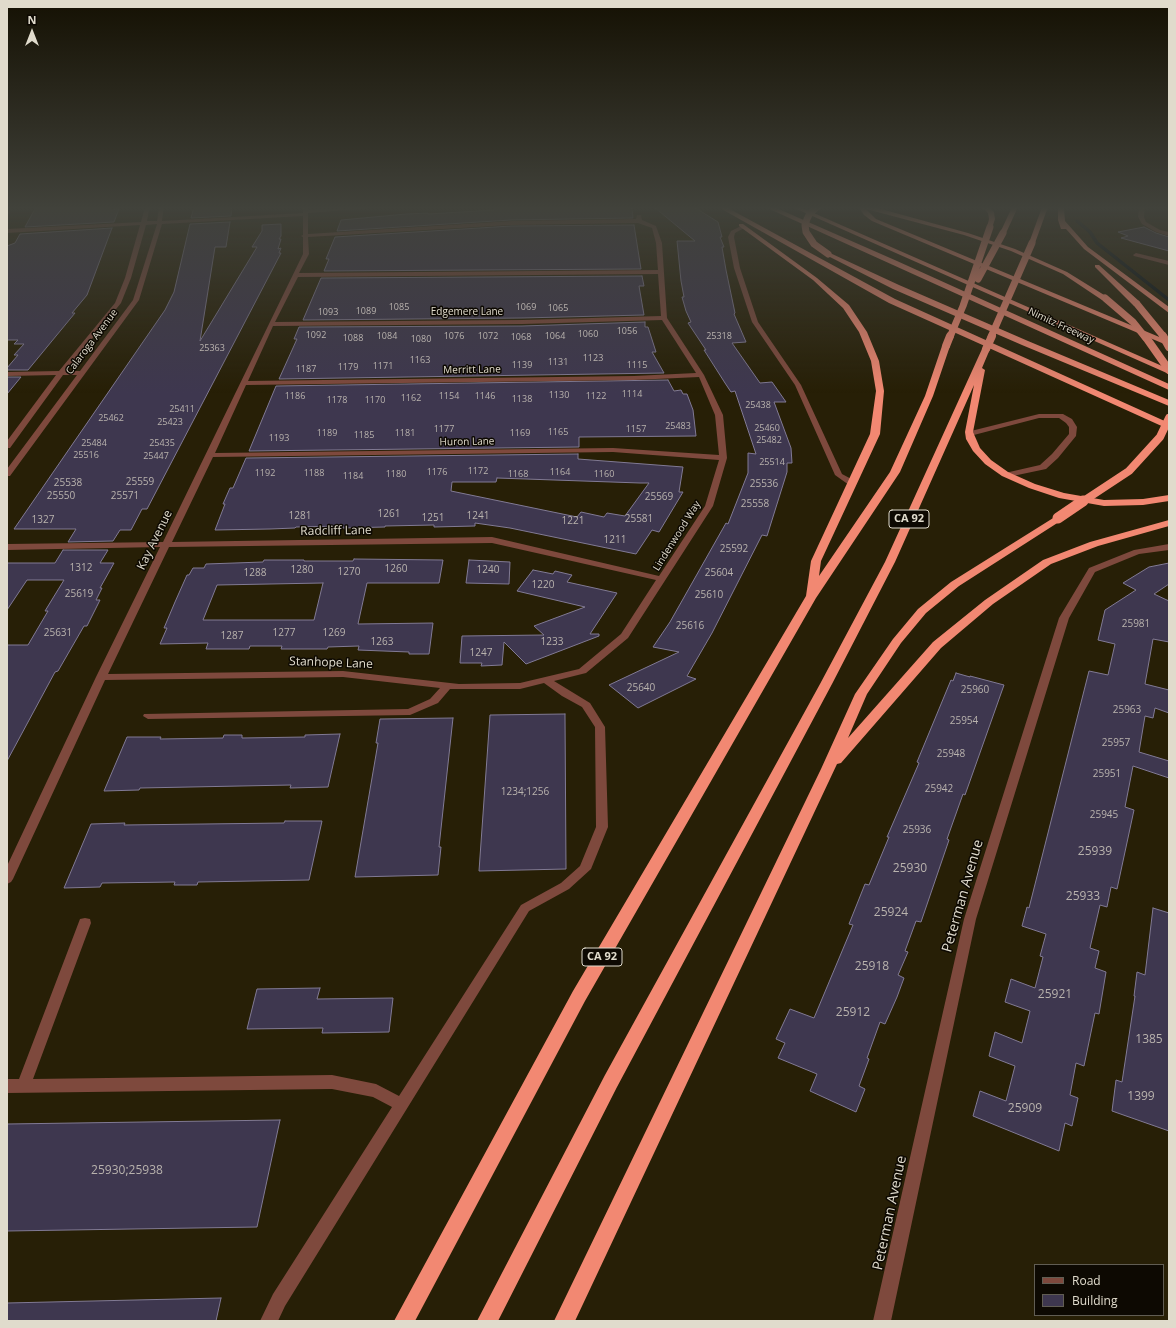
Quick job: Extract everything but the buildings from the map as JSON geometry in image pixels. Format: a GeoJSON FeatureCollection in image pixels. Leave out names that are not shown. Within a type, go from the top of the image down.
{"type":"FeatureCollection","features":[{"type":"Feature","properties":{"kind":"highway"},"geometry":{"type":"LineString","coordinates":[[801,269],[815,279],[846,307],[863,332],[875,361],[880,391],[875,434],[816,560],[810,598]]}},
{"type":"Feature","properties":{"kind":"highway"},"geometry":{"type":"LineString","coordinates":[[834,269],[892,301],[1169,426]]}},
{"type":"Feature","properties":{"kind":"highway"},"geometry":{"type":"LineString","coordinates":[[860,269],[1018,340],[1169,403]]}},
{"type":"Feature","properties":{"kind":"highway","name":"Nimitz Freeway"},"geometry":{"type":"LineString","coordinates":[[911,269],[1169,387]]}},
{"type":"Feature","properties":{"kind":"highway"},"geometry":{"type":"LineString","coordinates":[[936,269],[1169,371]]}},
{"type":"Feature","properties":{"kind":"highway","name":"Nimitz Freeway"},"geometry":{"type":"LineString","coordinates":[[950,269],[1169,364]]}},
{"type":"Feature","properties":{"kind":"highway"},"geometry":{"type":"LineString","coordinates":[[963,306],[976,269]]}},
{"type":"Feature","properties":{"kind":"highway","name":"CA 92"},"geometry":{"type":"LineString","coordinates":[[404,1321],[579,996],[810,598],[895,472],[929,396],[946,346],[963,306],[983,269]]}},
{"type":"Feature","properties":{"kind":"highway"},"geometry":{"type":"LineString","coordinates":[[989,269],[1169,346]]}},
{"type":"Feature","properties":{"kind":"highway","name":"CA 92"},"geometry":{"type":"LineString","coordinates":[[487,1321],[611,1082],[826,684],[890,562],[986,350],[1021,269]]}},
{"type":"Feature","properties":{"kind":"highway"},"geometry":{"type":"LineString","coordinates":[[1056,269],[1105,298],[1133,322],[1153,346],[1169,371]]}},
{"type":"Feature","properties":{"kind":"highway"},"geometry":{"type":"LineString","coordinates":[[1100,269],[1137,304],[1169,346]]}},
{"type":"Feature","properties":{"kind":"highway"},"geometry":{"type":"LineString","coordinates":[[1114,269],[1169,311]]}},
{"type":"Feature","properties":{"kind":"highway"},"geometry":{"type":"LineString","coordinates":[[986,350],[970,434],[976,449],[988,462],[1008,475],[1032,486],[1062,496],[1104,503],[1143,502],[1169,498]]}},
{"type":"Feature","properties":{"kind":"highway"},"geometry":{"type":"LineString","coordinates":[[564,1321],[828,770],[861,694],[897,641],[922,611],[955,584],[1129,471],[1160,437],[1169,418]]}},
{"type":"Feature","properties":{"kind":"highway"},"geometry":{"type":"LineString","coordinates":[[828,770],[937,645],[989,602],[1047,562],[1094,544],[1169,523]]}},
{"type":"Feature","properties":{"kind":"street","name":"Calaroga Avenue"},"geometry":{"type":"LineString","coordinates":[[7,446],[61,373],[118,303],[131,269]]}},
{"type":"Feature","properties":{"kind":"street","name":"Calaroga Avenue"},"geometry":{"type":"LineString","coordinates":[[7,474],[136,300],[146,269]]}},
{"type":"Feature","properties":{"kind":"street","name":"Kay Avenue"},"geometry":{"type":"LineString","coordinates":[[7,879],[101,678],[210,455],[298,269]]}},
{"type":"Feature","properties":{"kind":"street","name":"Lindenwood Way"},"geometry":{"type":"LineString","coordinates":[[582,671],[625,636],[708,506],[723,458],[719,415],[701,375],[664,318],[660,269]]}},
{"type":"Feature","properties":{"kind":"street"},"geometry":{"type":"LineString","coordinates":[[737,269],[755,322],[798,385],[839,475],[852,483]]}},
{"type":"Feature","properties":{"kind":"street"},"geometry":{"type":"LineString","coordinates":[[295,275],[660,272]]}},
{"type":"Feature","properties":{"kind":"street","name":"Edgemere Lane"},"geometry":{"type":"LineString","coordinates":[[271,324],[522,322],[664,318]]}},
{"type":"Feature","properties":{"kind":"street"},"geometry":{"type":"LineString","coordinates":[[7,374],[82,373]]}},
{"type":"Feature","properties":{"kind":"street","name":"Merritt Lane"},"geometry":{"type":"LineString","coordinates":[[244,383],[634,378],[701,375]]}},
{"type":"Feature","properties":{"kind":"street"},"geometry":{"type":"LineString","coordinates":[[970,434],[1039,416],[1060,416],[1068,421],[1073,427],[1073,434],[1055,456],[1043,467],[1008,475]]}},
{"type":"Feature","properties":{"kind":"street","name":"Huron Lane"},"geometry":{"type":"LineString","coordinates":[[210,455],[613,450],[723,458]]}},
{"type":"Feature","properties":{"kind":"street","name":"Radcliff Lane"},"geometry":{"type":"LineString","coordinates":[[7,547],[492,540],[662,579]]}},
{"type":"Feature","properties":{"kind":"street","name":"Peterman Avenue"},"geometry":{"type":"LineString","coordinates":[[882,1321],[970,919],[1064,618],[1092,570],[1137,552],[1169,547]]}},
{"type":"Feature","properties":{"kind":"street","name":"Stanhope Lane"},"geometry":{"type":"LineString","coordinates":[[101,678],[343,674],[447,686],[520,686],[582,671]]}},
{"type":"Feature","properties":{"kind":"street"},"geometry":{"type":"LineString","coordinates":[[269,1321],[279,1300],[525,908],[565,886],[585,868],[602,827],[600,727],[586,705],[566,694],[546,680]]}},
{"type":"Feature","properties":{"kind":"street"},"geometry":{"type":"LineString","coordinates":[[148,716],[410,712],[434,701],[447,686]]}},
{"type":"Feature","properties":{"kind":"street"},"geometry":{"type":"LineString","coordinates":[[24,1085],[85,923]]}},
{"type":"Feature","properties":{"kind":"street"},"geometry":{"type":"LineString","coordinates":[[7,1086],[332,1082],[376,1091],[401,1106]]}},
{"type":"Feature","properties":{"kind":"waterway"},"geometry":{"type":"LineString","coordinates":[[1130,269],[1169,300]]}}]}
